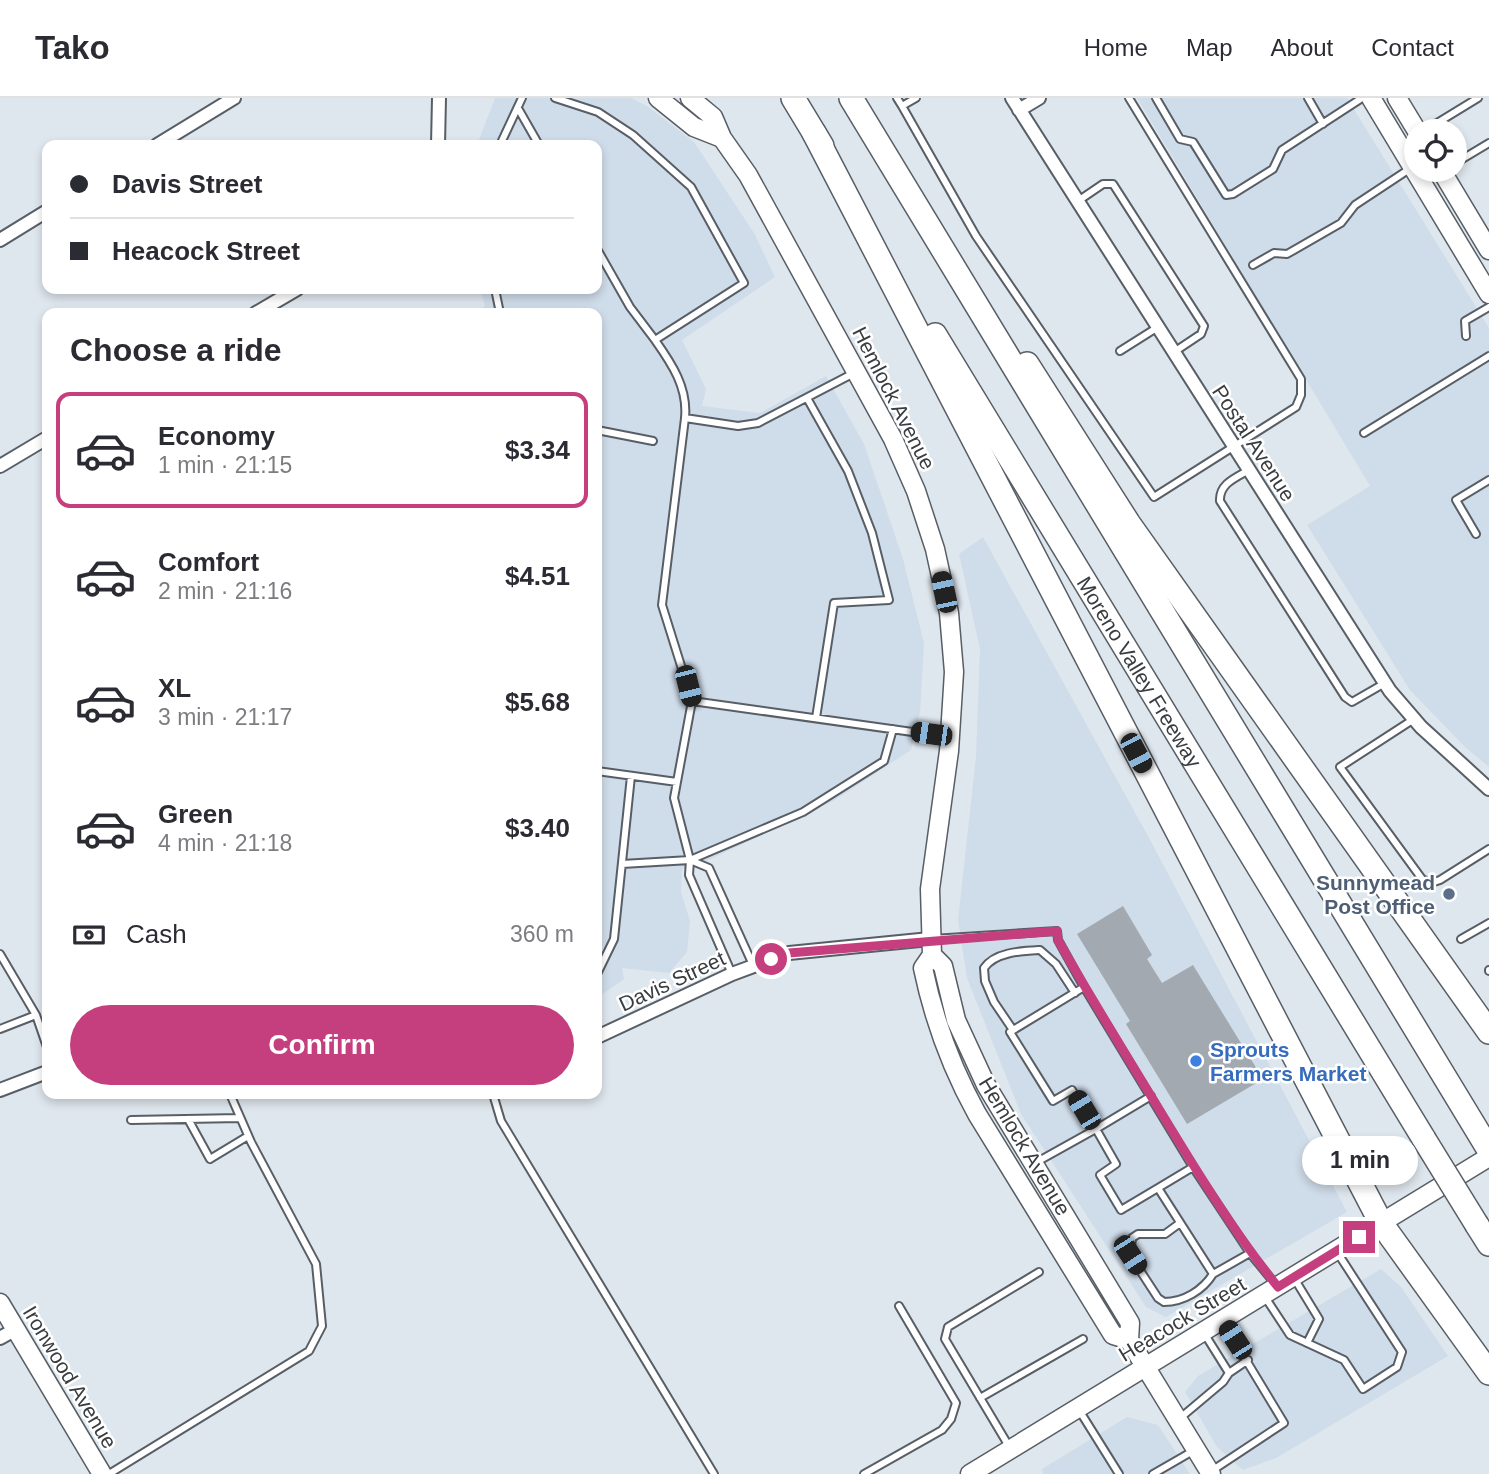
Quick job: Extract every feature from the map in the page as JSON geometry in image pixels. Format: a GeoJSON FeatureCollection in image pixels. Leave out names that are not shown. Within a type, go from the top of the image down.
{"type":"FeatureCollection","features":[{"type":"Feature","properties":{"kind":"highway","name":"Moreno Valley Freeway"},"geometry":{"type":"LineString","coordinates":[[793,98],[1483,1234]]}},
{"type":"Feature","properties":{"kind":"highway"},"geometry":{"type":"LineString","coordinates":[[854,103],[1048,395],[1129,524],[1489,1032]]}},
{"type":"Feature","properties":{"kind":"highway"},"geometry":{"type":"LineString","coordinates":[[854,103],[1489,1150]]}},
{"type":"Feature","properties":{"kind":"highway"},"geometry":{"type":"LineString","coordinates":[[814,133],[1381,1223],[1489,1373]]}},
{"type":"Feature","properties":{"kind":"street"},"geometry":{"type":"LineString","coordinates":[[165,140],[233,98]]}},
{"type":"Feature","properties":{"kind":"street"},"geometry":{"type":"LineString","coordinates":[[438,140],[439,98]]}},
{"type":"Feature","properties":{"kind":"street"},"geometry":{"type":"LineString","coordinates":[[658,98],[694,127],[722,138]]}},
{"type":"Feature","properties":{"kind":"street","name":"Hemlock Avenue"},"geometry":{"type":"LineString","coordinates":[[690,98],[713,117],[722,138],[748,175],[893,439],[916,491],[935,549],[949,613],[954,672],[950,737],[930,889],[931,947],[923,968],[932,1010],[958,1081],[1113,1335],[1129,1340]]}},
{"type":"Feature","properties":{"kind":"street","name":"Postal Avenue"},"geometry":{"type":"LineString","coordinates":[[1012,98],[1385,684],[1414,719],[1489,789]]}},
{"type":"Feature","properties":{"kind":"street"},"geometry":{"type":"LineString","coordinates":[[1019,110],[1039,98]]}},
{"type":"Feature","properties":{"kind":"street"},"geometry":{"type":"LineString","coordinates":[[1371,98],[1404,131]]}},
{"type":"Feature","properties":{"kind":"street"},"geometry":{"type":"LineString","coordinates":[[1397,98],[1404,119]]}},
{"type":"Feature","properties":{"kind":"street"},"geometry":{"type":"LineString","coordinates":[[1453,182],[1489,250]]}},
{"type":"Feature","properties":{"kind":"street"},"geometry":{"type":"LineString","coordinates":[[1423,184],[1489,294]]}},
{"type":"Feature","properties":{"kind":"street"},"geometry":{"type":"LineString","coordinates":[[0,240],[42,214]]}},
{"type":"Feature","properties":{"kind":"street"},"geometry":{"type":"LineString","coordinates":[[265,308],[288,294]]}},
{"type":"Feature","properties":{"kind":"street"},"geometry":{"type":"LineString","coordinates":[[0,466],[42,441]]}},
{"type":"Feature","properties":{"kind":"street","name":"Hemlock Avenue"},"geometry":{"type":"LineString","coordinates":[[931,947],[943,965],[956,1020],[968,1051],[1130,1323],[1129,1340],[1211,1473]]}},
{"type":"Feature","properties":{"kind":"street","name":"Davis Street"},"geometry":{"type":"LineString","coordinates":[[602,1035],[732,974],[789,953],[931,947]]}},
{"type":"Feature","properties":{"kind":"street"},"geometry":{"type":"LineString","coordinates":[[0,1090],[42,1074]]}},
{"type":"Feature","properties":{"kind":"street","name":"Heacock Street"},"geometry":{"type":"LineString","coordinates":[[974,1473],[1489,1157]]}},
{"type":"Feature","properties":{"kind":"street","name":"Ironwood Avenue"},"geometry":{"type":"LineString","coordinates":[[0,1303],[8,1333],[102,1474]]}},
{"type":"Feature","properties":{"kind":"lane"},"geometry":{"type":"LineString","coordinates":[[503,140],[519,110],[522,98]]}},
{"type":"Feature","properties":{"kind":"lane"},"geometry":{"type":"LineString","coordinates":[[555,98],[598,111],[633,135],[691,187],[744,283],[655,340]]}},
{"type":"Feature","properties":{"kind":"lane"},"geometry":{"type":"LineString","coordinates":[[897,98],[976,236],[1154,497],[1296,407],[1301,395],[1301,379],[1129,98]]}},
{"type":"Feature","properties":{"kind":"lane"},"geometry":{"type":"LineString","coordinates":[[902,106],[916,98]]}},
{"type":"Feature","properties":{"kind":"lane"},"geometry":{"type":"LineString","coordinates":[[1156,98],[1180,139],[1194,142],[1226,194],[1233,194],[1273,169],[1282,150],[1362,98]]}},
{"type":"Feature","properties":{"kind":"lane"},"geometry":{"type":"LineString","coordinates":[[1308,98],[1324,124]]}},
{"type":"Feature","properties":{"kind":"lane"},"geometry":{"type":"LineString","coordinates":[[1444,119],[1478,98]]}},
{"type":"Feature","properties":{"kind":"lane"},"geometry":{"type":"LineString","coordinates":[[519,110],[536,140]]}},
{"type":"Feature","properties":{"kind":"lane"},"geometry":{"type":"LineString","coordinates":[[1467,156],[1489,143]]}},
{"type":"Feature","properties":{"kind":"lane"},"geometry":{"type":"LineString","coordinates":[[1253,265],[1274,253],[1287,254],[1341,223],[1355,205],[1404,173]]}},
{"type":"Feature","properties":{"kind":"lane"},"geometry":{"type":"LineString","coordinates":[[1077,201],[1103,184],[1113,184],[1204,326],[1201,334],[1174,352]]}},
{"type":"Feature","properties":{"kind":"lane"},"geometry":{"type":"LineString","coordinates":[[602,258],[630,307],[674,366],[687,400],[662,605],[692,701],[674,798],[690,860],[689,876],[732,974]]}},
{"type":"Feature","properties":{"kind":"lane"},"geometry":{"type":"LineString","coordinates":[[1465,336],[1465,321],[1489,307]]}},
{"type":"Feature","properties":{"kind":"lane"},"geometry":{"type":"LineString","coordinates":[[1120,351],[1158,327]]}},
{"type":"Feature","properties":{"kind":"lane"},"geometry":{"type":"LineString","coordinates":[[1364,433],[1489,356]]}},
{"type":"Feature","properties":{"kind":"lane"},"geometry":{"type":"LineString","coordinates":[[685,418],[737,426],[758,423],[856,372]]}},
{"type":"Feature","properties":{"kind":"lane"},"geometry":{"type":"LineString","coordinates":[[807,398],[853,484],[872,533],[889,600],[834,603],[816,718]]}},
{"type":"Feature","properties":{"kind":"lane"},"geometry":{"type":"LineString","coordinates":[[602,431],[653,441]]}},
{"type":"Feature","properties":{"kind":"lane"},"geometry":{"type":"LineString","coordinates":[[1248,470],[1223,486],[1219,493],[1220,502],[1345,697],[1352,702],[1385,684]]}},
{"type":"Feature","properties":{"kind":"lane"},"geometry":{"type":"LineString","coordinates":[[1476,534],[1456,500],[1489,480]]}},
{"type":"Feature","properties":{"kind":"lane"},"geometry":{"type":"LineString","coordinates":[[692,701],[950,737]]}},
{"type":"Feature","properties":{"kind":"lane"},"geometry":{"type":"LineString","coordinates":[[1414,719],[1340,767],[1422,879],[1431,883],[1440,880],[1489,849]]}},
{"type":"Feature","properties":{"kind":"lane"},"geometry":{"type":"LineString","coordinates":[[622,864],[690,860],[803,812],[884,761],[893,729]]}},
{"type":"Feature","properties":{"kind":"lane"},"geometry":{"type":"LineString","coordinates":[[602,772],[677,782]]}},
{"type":"Feature","properties":{"kind":"lane"},"geometry":{"type":"LineString","coordinates":[[602,964],[614,939],[631,776]]}},
{"type":"Feature","properties":{"kind":"lane"},"geometry":{"type":"LineString","coordinates":[[690,860],[709,868],[753,966]]}},
{"type":"Feature","properties":{"kind":"lane"},"geometry":{"type":"LineString","coordinates":[[1461,939],[1489,923]]}},
{"type":"Feature","properties":{"kind":"lane"},"geometry":{"type":"LineString","coordinates":[[931,947],[1057,931],[1058,940],[1084,987],[1193,1167],[1250,1253],[1271,1291],[1290,1335],[1344,1360],[1363,1389],[1397,1367],[1402,1352],[1337,1251]]}},
{"type":"Feature","properties":{"kind":"lane"},"geometry":{"type":"LineString","coordinates":[[1013,1030],[985,981],[984,968],[990,960],[1023,951],[1040,950],[1056,964],[1075,993]]}},
{"type":"Feature","properties":{"kind":"lane"},"geometry":{"type":"LineString","coordinates":[[0,954],[36,1015],[42,1032]]}},
{"type":"Feature","properties":{"kind":"lane"},"geometry":{"type":"LineString","coordinates":[[1084,987],[1010,1032],[1053,1101],[1072,1090],[1116,1164],[1100,1175],[1121,1210],[1193,1167]]}},
{"type":"Feature","properties":{"kind":"lane"},"geometry":{"type":"LineString","coordinates":[[0,1029],[36,1015]]}},
{"type":"Feature","properties":{"kind":"lane"},"geometry":{"type":"LineString","coordinates":[[1034,1164],[1151,1096]]}},
{"type":"Feature","properties":{"kind":"lane"},"geometry":{"type":"LineString","coordinates":[[109,1474],[309,1351],[322,1326],[316,1264],[248,1136],[232,1099]]}},
{"type":"Feature","properties":{"kind":"lane"},"geometry":{"type":"LineString","coordinates":[[494,1099],[500,1121],[714,1474]]}},
{"type":"Feature","properties":{"kind":"lane"},"geometry":{"type":"LineString","coordinates":[[131,1120],[240,1118]]}},
{"type":"Feature","properties":{"kind":"lane"},"geometry":{"type":"LineString","coordinates":[[188,1119],[209,1159],[248,1136]]}},
{"type":"Feature","properties":{"kind":"lane"},"geometry":{"type":"LineString","coordinates":[[1158,1188],[1213,1274]]}},
{"type":"Feature","properties":{"kind":"lane"},"geometry":{"type":"LineString","coordinates":[[1180,1223],[1166,1234],[1138,1234],[1132,1238],[1130,1255],[1158,1298],[1164,1302],[1183,1298],[1206,1285],[1213,1274],[1250,1253]]}},
{"type":"Feature","properties":{"kind":"lane"},"geometry":{"type":"LineString","coordinates":[[1011,1449],[945,1339],[948,1327],[1040,1272]]}},
{"type":"Feature","properties":{"kind":"lane"},"geometry":{"type":"LineString","coordinates":[[1294,1277],[1320,1319],[1307,1343]]}},
{"type":"Feature","properties":{"kind":"lane"},"geometry":{"type":"LineString","coordinates":[[864,1474],[942,1430],[951,1419],[956,1403],[899,1306]]}},
{"type":"Feature","properties":{"kind":"lane"},"geometry":{"type":"LineString","coordinates":[[1211,1473],[1284,1423],[1222,1320]]}},
{"type":"Feature","properties":{"kind":"lane"},"geometry":{"type":"LineString","coordinates":[[1204,1332],[1229,1373]]}},
{"type":"Feature","properties":{"kind":"lane"},"geometry":{"type":"LineString","coordinates":[[980,1398],[1083,1339]]}},
{"type":"Feature","properties":{"kind":"lane"},"geometry":{"type":"LineString","coordinates":[[1178,1420],[1218,1387],[1229,1373],[1248,1360]]}},
{"type":"Feature","properties":{"kind":"lane"},"geometry":{"type":"LineString","coordinates":[[1078,1408],[1119,1474]]}},
{"type":"Feature","properties":{"kind":"lane"},"geometry":{"type":"LineString","coordinates":[[1153,1474],[1196,1449]]}},
{"type":"Feature","properties":{"kind":"shaded area"},"geometry":{"type":"Polygon","coordinates":[[[495,98],[631,98],[647,106],[694,142],[754,233],[775,277],[682,340],[706,389],[702,406],[760,413],[826,376],[864,444],[903,559],[924,643],[920,712],[911,750],[835,800],[711,859],[682,869],[681,892],[690,921],[687,952],[669,973],[622,968],[624,979],[602,994],[602,308],[482,308],[485,306],[481,294],[602,294],[602,140],[479,140],[495,98]]]}},
{"type":"Feature","properties":{"kind":"shaded area"},"geometry":{"type":"Polygon","coordinates":[[[1137,98],[1347,98],[1489,328],[1489,767],[1465,747],[1410,690],[1307,525],[1370,486],[1137,98]]]}},
{"type":"Feature","properties":{"kind":"shaded area"},"geometry":{"type":"Polygon","coordinates":[[[983,537],[1148,836],[1347,1212],[1166,1317],[1146,1307],[1021,1114],[967,978],[958,920],[976,757],[980,649],[959,554],[983,537]]]}},
{"type":"Feature","properties":{"kind":"shaded area"},"geometry":{"type":"Polygon","coordinates":[[[1381,1269],[1401,1287],[1448,1356],[1276,1458],[1243,1470],[1217,1447],[1185,1392],[1198,1376],[1381,1269]]]}},
{"type":"Feature","properties":{"kind":"shaded area"},"geometry":{"type":"Polygon","coordinates":[[[1127,1417],[1158,1425],[1190,1474],[1043,1474],[1042,1469],[1127,1417]]]}},
{"type":"Feature","properties":{"kind":"building"},"geometry":{"type":"Polygon","coordinates":[[[1123,906],[1152,955],[1147,959],[1162,983],[1193,965],[1263,1079],[1187,1124],[1126,1024],[1130,1021],[1077,934],[1123,906]]]}},
{"type":"Feature","properties":{"kind":"place","name":"Sunnymead Post Office"},"geometry":{"type":"Point","coordinates":[1449,894]}},
{"type":"Feature","properties":{"kind":"place","name":"Sprouts Farmers Market"},"geometry":{"type":"Point","coordinates":[1196,1061]}},
{"type":"Feature","properties":{"kind":"route"},"geometry":{"type":"LineString","coordinates":[[771,959],[789,953],[930,939],[1057,931],[1058,940],[1084,987],[1193,1167],[1250,1253],[1278,1287],[1359,1237]]}}]}
